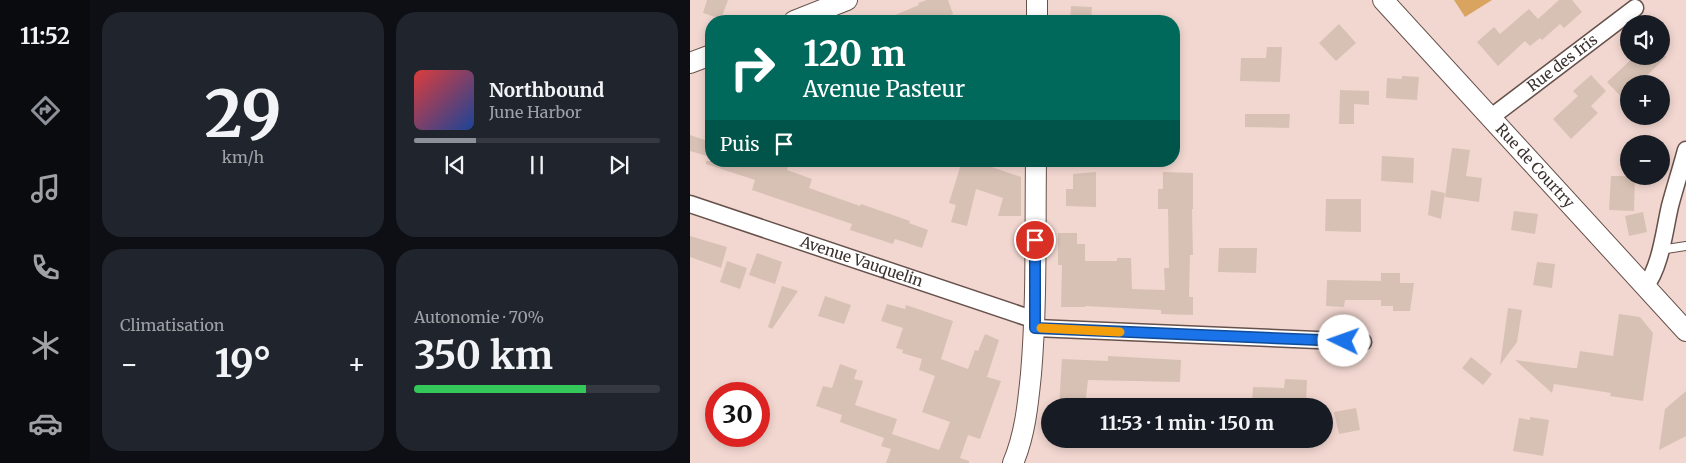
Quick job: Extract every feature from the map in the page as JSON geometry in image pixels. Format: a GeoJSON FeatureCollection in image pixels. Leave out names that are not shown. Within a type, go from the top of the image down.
{"type":"FeatureCollection","features":[{"type":"Feature","properties":{"kind":"street"},"geometry":{"type":"LineString","coordinates":[[809,15],[847,0]]}},
{"type":"Feature","properties":{"kind":"street"},"geometry":{"type":"LineString","coordinates":[[1037,0],[1037,15]]}},
{"type":"Feature","properties":{"kind":"street","name":"Rue de Courtry"},"geometry":{"type":"LineString","coordinates":[[1383,0],[1686,331]]}},
{"type":"Feature","properties":{"kind":"street","name":"Rue des Iris"},"geometry":{"type":"LineString","coordinates":[[1490,118],[1635,8]]}},
{"type":"Feature","properties":{"kind":"street"},"geometry":{"type":"LineString","coordinates":[[690,63],[705,57]]}},
{"type":"Feature","properties":{"kind":"street"},"geometry":{"type":"LineString","coordinates":[[1645,287],[1651,279],[1658,262],[1686,150]]}},
{"type":"Feature","properties":{"kind":"street"},"geometry":{"type":"LineString","coordinates":[[1013,463],[1021,446],[1028,404],[1035,324],[1036,167]]}},
{"type":"Feature","properties":{"kind":"street","name":"Avenue Vauquelin"},"geometry":{"type":"LineString","coordinates":[[690,204],[1035,324],[1363,342]]}},
{"type":"Feature","properties":{"kind":"lane"},"geometry":{"type":"LineString","coordinates":[[1660,250],[1686,246]]}},
{"type":"Feature","properties":{"kind":"shaded area"},"geometry":{"type":"Polygon","coordinates":[[[1454,0],[1492,0],[1465,17],[1454,0]]]}},
{"type":"Feature","properties":{"kind":"building"},"geometry":{"type":"Polygon","coordinates":[[[707,0],[728,0],[722,15],[703,13],[707,0]]]}},
{"type":"Feature","properties":{"kind":"building"},"geometry":{"type":"Polygon","coordinates":[[[927,0],[948,0],[953,14],[895,15],[919,5],[918,3],[927,0]]]}},
{"type":"Feature","properties":{"kind":"building"},"geometry":{"type":"Polygon","coordinates":[[[1559,0],[1572,0],[1582,12],[1564,28],[1560,24],[1542,40],[1540,38],[1530,46],[1525,41],[1498,66],[1477,42],[1494,27],[1500,34],[1529,9],[1538,19],[1559,0]]]}},
{"type":"Feature","properties":{"kind":"building"},"geometry":{"type":"Polygon","coordinates":[[[1071,6],[1092,7],[1091,15],[1070,15],[1071,6]]]}},
{"type":"Feature","properties":{"kind":"building"},"geometry":{"type":"Polygon","coordinates":[[[1339,24],[1356,43],[1336,61],[1319,43],[1339,24]]]}},
{"type":"Feature","properties":{"kind":"building"},"geometry":{"type":"Polygon","coordinates":[[[1267,47],[1282,47],[1280,82],[1240,81],[1241,58],[1266,58],[1267,47]]]}},
{"type":"Feature","properties":{"kind":"building"},"geometry":{"type":"Polygon","coordinates":[[[1625,65],[1658,65],[1647,75],[1620,75],[1620,96],[1607,82],[1625,65]]]}},
{"type":"Feature","properties":{"kind":"building"},"geometry":{"type":"Polygon","coordinates":[[[1591,75],[1606,91],[1591,106],[1598,113],[1571,139],[1553,119],[1578,96],[1573,91],[1591,75]]]}},
{"type":"Feature","properties":{"kind":"building"},"geometry":{"type":"Polygon","coordinates":[[[1402,76],[1419,77],[1417,100],[1386,98],[1387,78],[1402,79],[1402,76]]]}},
{"type":"Feature","properties":{"kind":"building"},"geometry":{"type":"Polygon","coordinates":[[[1340,90],[1369,91],[1369,105],[1354,104],[1354,124],[1339,124],[1340,90]]]}},
{"type":"Feature","properties":{"kind":"building"},"geometry":{"type":"Polygon","coordinates":[[[1245,114],[1290,114],[1289,128],[1245,127],[1245,114]]]}},
{"type":"Feature","properties":{"kind":"building"},"geometry":{"type":"Polygon","coordinates":[[[690,135],[705,140],[705,155],[690,151],[690,135]]]}},
{"type":"Feature","properties":{"kind":"building"},"geometry":{"type":"Polygon","coordinates":[[[1452,148],[1470,150],[1466,176],[1482,178],[1479,202],[1445,197],[1452,148]]]}},
{"type":"Feature","properties":{"kind":"building"},"geometry":{"type":"Polygon","coordinates":[[[1382,156],[1414,158],[1413,183],[1381,181],[1382,156]]]}},
{"type":"Feature","properties":{"kind":"building"},"geometry":{"type":"Polygon","coordinates":[[[715,167],[788,167],[787,170],[812,179],[809,188],[910,221],[909,223],[928,230],[922,248],[895,239],[893,244],[850,230],[852,224],[752,190],[755,180],[715,167]]]}},
{"type":"Feature","properties":{"kind":"building"},"geometry":{"type":"Polygon","coordinates":[[[960,167],[992,167],[1021,177],[1021,216],[998,216],[1003,198],[976,189],[967,226],[951,222],[956,205],[949,203],[960,167]]]}},
{"type":"Feature","properties":{"kind":"building"},"geometry":{"type":"Polygon","coordinates":[[[1096,172],[1096,207],[1066,206],[1066,189],[1073,189],[1073,174],[1096,172]]]}},
{"type":"Feature","properties":{"kind":"building"},"geometry":{"type":"Polygon","coordinates":[[[1163,172],[1193,173],[1193,255],[1190,255],[1189,297],[1193,297],[1193,315],[1161,314],[1161,310],[1085,306],[1061,307],[1062,265],[1058,265],[1058,233],[1077,233],[1077,244],[1085,244],[1085,261],[1117,261],[1117,258],[1131,258],[1132,289],[1165,290],[1164,268],[1169,268],[1168,209],[1158,209],[1158,189],[1163,189],[1163,172]]]}},
{"type":"Feature","properties":{"kind":"building"},"geometry":{"type":"Polygon","coordinates":[[[1611,176],[1620,176],[1620,185],[1635,185],[1634,211],[1609,210],[1611,176]]]}},
{"type":"Feature","properties":{"kind":"building"},"geometry":{"type":"Polygon","coordinates":[[[1431,190],[1445,193],[1441,219],[1428,215],[1431,190]]]}},
{"type":"Feature","properties":{"kind":"building"},"geometry":{"type":"Polygon","coordinates":[[[1326,199],[1361,199],[1361,232],[1325,231],[1326,199]]]}},
{"type":"Feature","properties":{"kind":"building"},"geometry":{"type":"Polygon","coordinates":[[[1514,211],[1538,214],[1535,234],[1511,230],[1514,211]]]}},
{"type":"Feature","properties":{"kind":"building"},"geometry":{"type":"Polygon","coordinates":[[[1643,212],[1647,232],[1629,236],[1625,216],[1643,212]]]}},
{"type":"Feature","properties":{"kind":"building"},"geometry":{"type":"Polygon","coordinates":[[[690,236],[727,247],[721,268],[690,257],[690,236]]]}},
{"type":"Feature","properties":{"kind":"building"},"geometry":{"type":"Polygon","coordinates":[[[1219,248],[1257,248],[1256,273],[1218,272],[1219,248]]]}},
{"type":"Feature","properties":{"kind":"building"},"geometry":{"type":"Polygon","coordinates":[[[757,253],[782,262],[775,284],[749,275],[757,253]]]}},
{"type":"Feature","properties":{"kind":"building"},"geometry":{"type":"Polygon","coordinates":[[[727,261],[747,268],[740,289],[720,282],[727,261]]]}},
{"type":"Feature","properties":{"kind":"building"},"geometry":{"type":"Polygon","coordinates":[[[1537,262],[1555,264],[1552,288],[1533,285],[1537,262]]]}},
{"type":"Feature","properties":{"kind":"building"},"geometry":{"type":"Polygon","coordinates":[[[1381,273],[1400,273],[1400,283],[1414,283],[1410,311],[1393,311],[1393,306],[1381,306],[1381,300],[1345,300],[1344,307],[1326,306],[1327,280],[1381,281],[1381,273]]]}},
{"type":"Feature","properties":{"kind":"building"},"geometry":{"type":"Polygon","coordinates":[[[782,286],[798,291],[772,329],[768,327],[782,286]]]}},
{"type":"Feature","properties":{"kind":"building"},"geometry":{"type":"Polygon","coordinates":[[[825,296],[851,305],[844,324],[818,316],[825,296]]]}},
{"type":"Feature","properties":{"kind":"building"},"geometry":{"type":"Polygon","coordinates":[[[887,304],[905,309],[906,305],[953,321],[941,359],[968,369],[975,350],[978,351],[985,334],[999,340],[987,377],[1001,381],[980,439],[968,435],[960,458],[969,461],[969,463],[886,463],[891,449],[881,446],[884,438],[840,422],[842,415],[816,406],[823,386],[832,388],[840,364],[857,370],[854,379],[863,381],[855,405],[897,419],[892,434],[939,450],[950,422],[922,412],[935,376],[919,370],[922,359],[902,353],[903,350],[896,348],[903,328],[881,321],[887,304]]]}},
{"type":"Feature","properties":{"kind":"building"},"geometry":{"type":"Polygon","coordinates":[[[1508,308],[1522,310],[1517,342],[1500,365],[1508,308]]]}},
{"type":"Feature","properties":{"kind":"building"},"geometry":{"type":"Polygon","coordinates":[[[1619,314],[1640,317],[1653,333],[1643,401],[1610,396],[1611,393],[1554,384],[1552,393],[1515,360],[1577,368],[1580,351],[1613,356],[1619,314]]]}},
{"type":"Feature","properties":{"kind":"building"},"geometry":{"type":"Polygon","coordinates":[[[1108,356],[1181,360],[1180,382],[1088,380],[1086,398],[1060,398],[1062,359],[1108,361],[1108,356]]]}},
{"type":"Feature","properties":{"kind":"building"},"geometry":{"type":"Polygon","coordinates":[[[1471,357],[1492,374],[1483,385],[1462,368],[1471,357]]]}},
{"type":"Feature","properties":{"kind":"building"},"geometry":{"type":"Polygon","coordinates":[[[1285,379],[1307,380],[1306,398],[1252,398],[1253,387],[1284,388],[1285,379]]]}},
{"type":"Feature","properties":{"kind":"building"},"geometry":{"type":"Polygon","coordinates":[[[1686,391],[1686,436],[1659,450],[1665,409],[1686,391]]]}},
{"type":"Feature","properties":{"kind":"building"},"geometry":{"type":"Polygon","coordinates":[[[1356,408],[1360,430],[1339,434],[1334,412],[1356,408]]]}},
{"type":"Feature","properties":{"kind":"building"},"geometry":{"type":"Polygon","coordinates":[[[1530,417],[1549,420],[1543,456],[1513,451],[1519,418],[1530,420],[1530,417]]]}},
{"type":"Feature","properties":{"kind":"slow traffic"},"geometry":{"type":"LineString","coordinates":[[1041,328],[1120,332]]}},
{"type":"Feature","properties":{"kind":"route"},"geometry":{"type":"LineString","coordinates":[[1035,240],[1035,328],[1344,341]]}}]}
